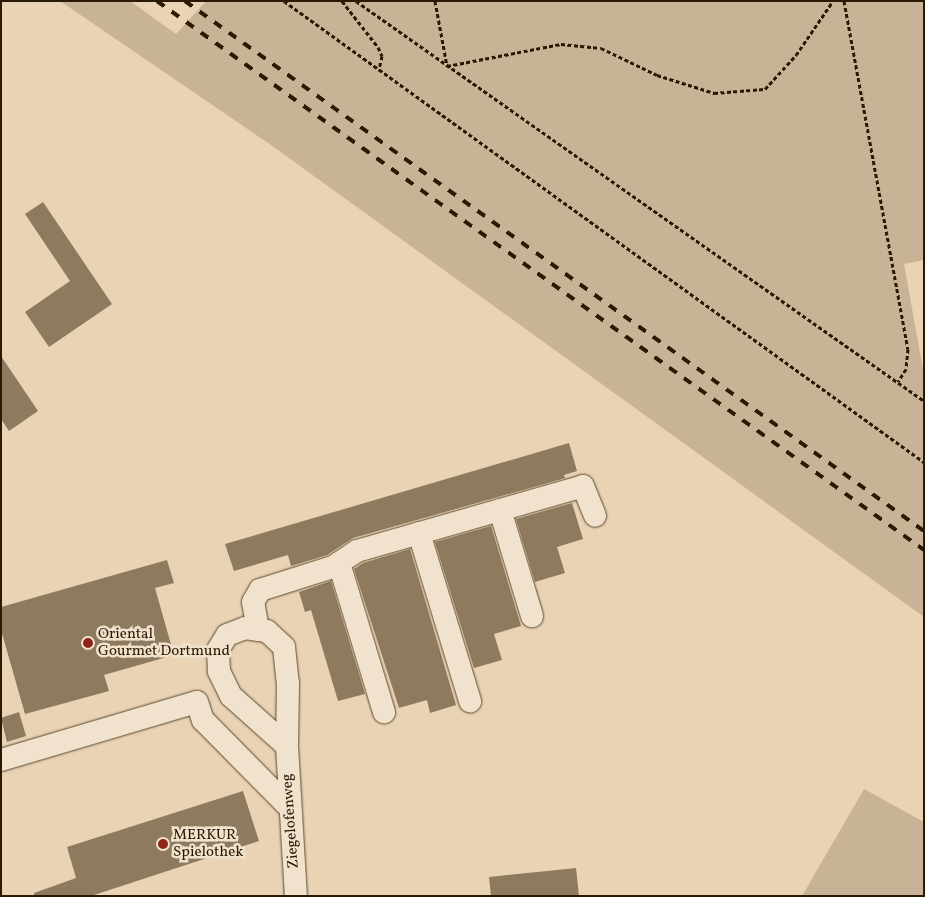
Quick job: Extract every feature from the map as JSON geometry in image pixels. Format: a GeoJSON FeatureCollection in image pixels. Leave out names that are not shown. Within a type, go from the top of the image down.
{"type":"FeatureCollection","features":[{"type":"Feature","properties":{"kind":"street"},"geometry":{"type":"LineString","coordinates":[[287,746],[231,696],[220,671],[218,650],[227,635],[244,628],[258,630],[253,602],[260,590],[339,563],[357,551],[583,486],[595,516]]}},
{"type":"Feature","properties":{"kind":"street"},"geometry":{"type":"LineString","coordinates":[[500,510],[532,616]]}},
{"type":"Feature","properties":{"kind":"street"},"geometry":{"type":"LineString","coordinates":[[419,533],[470,701]]}},
{"type":"Feature","properties":{"kind":"street"},"geometry":{"type":"LineString","coordinates":[[339,563],[384,712]]}},
{"type":"Feature","properties":{"kind":"street","name":"Ziegelofenweg"},"geometry":{"type":"LineString","coordinates":[[258,630],[267,631],[284,647],[288,683],[287,746],[296,896]]}},
{"type":"Feature","properties":{"kind":"street"},"geometry":{"type":"LineString","coordinates":[[1,760],[197,702],[203,720],[290,808]]}},
{"type":"Feature","properties":{"kind":"path"},"geometry":{"type":"LineString","coordinates":[[284,1],[924,462]]}},
{"type":"Feature","properties":{"kind":"path"},"geometry":{"type":"LineString","coordinates":[[342,1],[378,47],[382,56],[379,69]]}},
{"type":"Feature","properties":{"kind":"path"},"geometry":{"type":"LineString","coordinates":[[356,1],[924,401]]}},
{"type":"Feature","properties":{"kind":"path"},"geometry":{"type":"LineString","coordinates":[[435,1],[447,66]]}},
{"type":"Feature","properties":{"kind":"path"},"geometry":{"type":"LineString","coordinates":[[447,66],[561,44],[601,48],[657,75],[714,93],[765,89],[796,54],[833,1]]}},
{"type":"Feature","properties":{"kind":"path"},"geometry":{"type":"LineString","coordinates":[[844,1],[908,349],[906,369],[898,382]]}},
{"type":"Feature","properties":{"kind":"shaded area"},"geometry":{"type":"Polygon","coordinates":[[[60,1],[130,1],[176,34],[206,1],[924,1],[924,260],[904,264],[924,375],[924,617],[271,145],[60,1]]]}},
{"type":"Feature","properties":{"kind":"shaded area"},"geometry":{"type":"Polygon","coordinates":[[[864,789],[924,822],[924,896],[802,896],[864,789]]]}},
{"type":"Feature","properties":{"kind":"building"},"geometry":{"type":"Polygon","coordinates":[[[43,202],[112,304],[49,347],[25,312],[70,281],[25,214],[43,202]]]}},
{"type":"Feature","properties":{"kind":"building"},"geometry":{"type":"Polygon","coordinates":[[[1,356],[38,411],[9,431],[1,419],[1,356]]]}},
{"type":"Feature","properties":{"kind":"building"},"geometry":{"type":"Polygon","coordinates":[[[569,443],[577,471],[564,475],[565,478],[353,538],[327,555],[291,566],[288,555],[234,571],[225,544],[569,443]]]}},
{"type":"Feature","properties":{"kind":"building"},"geometry":{"type":"Polygon","coordinates":[[[572,503],[583,539],[557,547],[565,573],[535,582],[516,519],[572,503]]]}},
{"type":"Feature","properties":{"kind":"building"},"geometry":{"type":"Polygon","coordinates":[[[491,526],[521,626],[494,634],[502,660],[474,668],[435,542],[491,526]]]}},
{"type":"Feature","properties":{"kind":"building"},"geometry":{"type":"Polygon","coordinates":[[[410,549],[456,705],[430,713],[427,700],[399,708],[354,569],[363,563],[410,549]]]}},
{"type":"Feature","properties":{"kind":"building","name":"Oriental Gourmet Dortmund"},"geometry":{"type":"Polygon","coordinates":[[[167,560],[174,583],[155,588],[174,655],[104,675],[109,691],[25,714],[1,630],[1,607],[167,560]]]}},
{"type":"Feature","properties":{"kind":"building"},"geometry":{"type":"Polygon","coordinates":[[[331,581],[365,694],[338,701],[311,610],[305,612],[299,592],[331,581]]]}},
{"type":"Feature","properties":{"kind":"building"},"geometry":{"type":"Polygon","coordinates":[[[19,712],[26,736],[7,742],[1,718],[19,712]]]}},
{"type":"Feature","properties":{"kind":"building","name":"MERKUR Spielothek"},"geometry":{"type":"Polygon","coordinates":[[[243,791],[259,841],[91,896],[34,896],[34,893],[76,878],[67,847],[243,791]]]}},
{"type":"Feature","properties":{"kind":"building"},"geometry":{"type":"Polygon","coordinates":[[[576,868],[579,896],[491,896],[489,877],[576,868]]]}},
{"type":"Feature","properties":{"kind":"railway"},"geometry":{"type":"LineString","coordinates":[[157,1],[924,550]]}},
{"type":"Feature","properties":{"kind":"railway"},"geometry":{"type":"LineString","coordinates":[[185,1],[924,531]]}},
{"type":"Feature","properties":{"kind":"place","name":"Oriental Gourmet Dortmund"},"geometry":{"type":"Point","coordinates":[88,643]}},
{"type":"Feature","properties":{"kind":"place","name":"MERKUR Spielothek"},"geometry":{"type":"Point","coordinates":[163,844]}}]}
